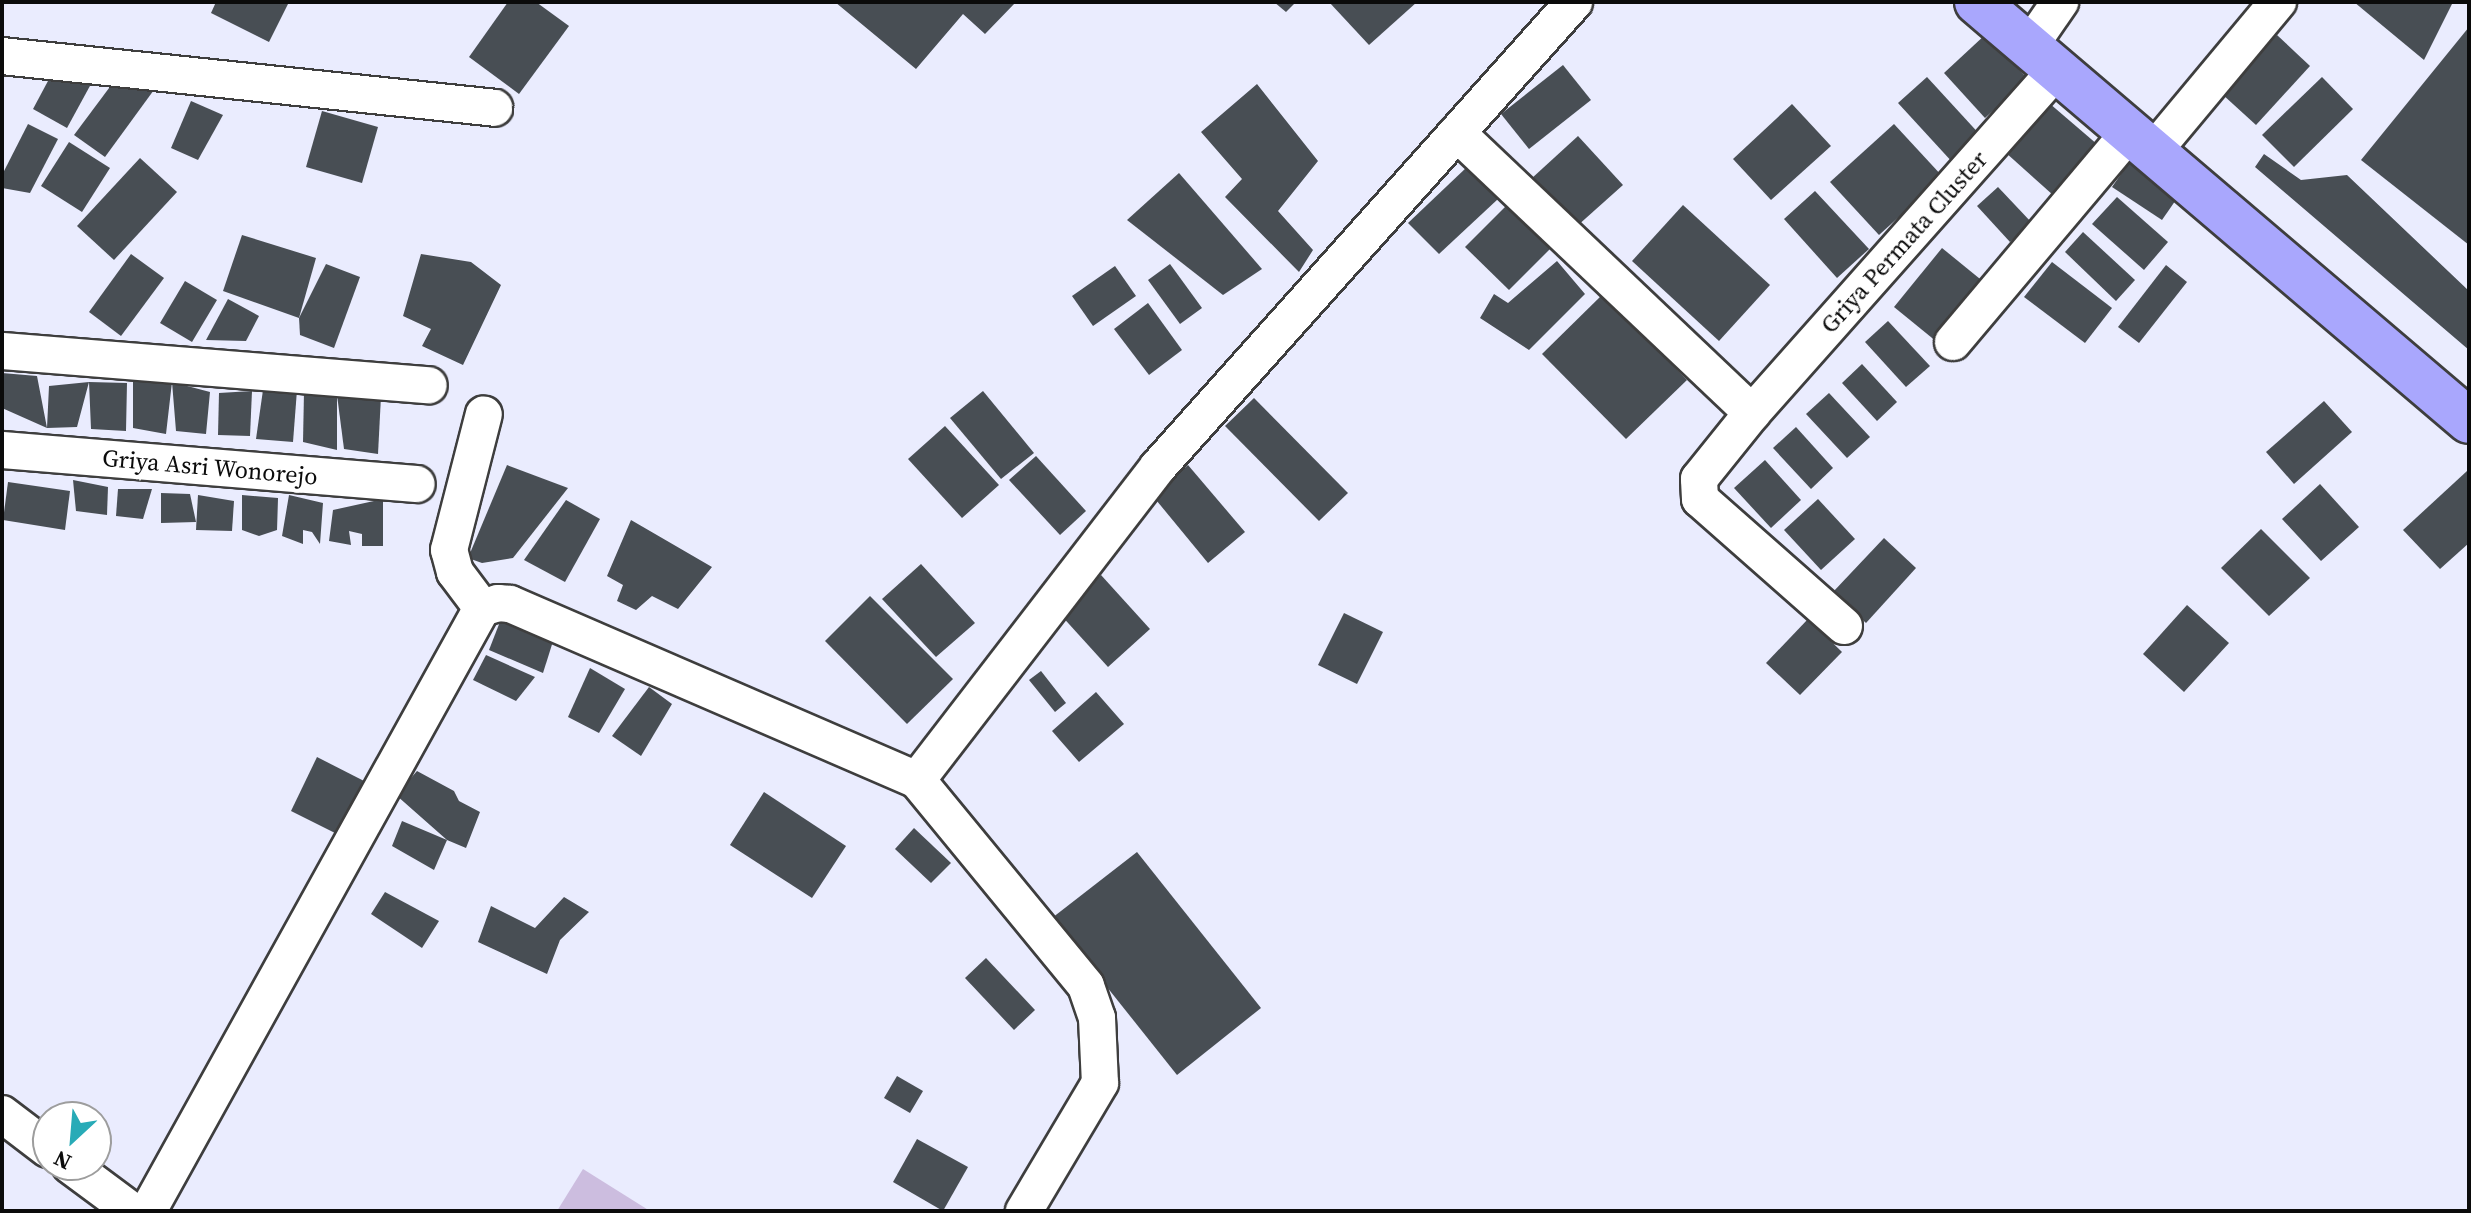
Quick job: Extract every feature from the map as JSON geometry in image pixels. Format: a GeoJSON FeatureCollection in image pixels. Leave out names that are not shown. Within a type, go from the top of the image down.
{"type":"FeatureCollection","features":[{"type":"Feature","properties":{"kind":"main road"},"geometry":{"type":"LineString","coordinates":[[1977,2],[2469,421]]}},
{"type":"Feature","properties":{"kind":"street"},"geometry":{"type":"LineString","coordinates":[[917,780],[1158,467],[1574,2]]}},
{"type":"Feature","properties":{"kind":"street","name":"Griya Permata Cluster"},"geometry":{"type":"LineString","coordinates":[[1844,626],[1700,499],[1697,489],[1703,471],[2043,59],[2060,2]]}},
{"type":"Feature","properties":{"kind":"street"},"geometry":{"type":"LineString","coordinates":[[1953,342],[2278,2]]}},
{"type":"Feature","properties":{"kind":"street"},"geometry":{"type":"LineString","coordinates":[[2,56],[494,108]]}},
{"type":"Feature","properties":{"kind":"street"},"geometry":{"type":"LineString","coordinates":[[1457,133],[1752,413]]}},
{"type":"Feature","properties":{"kind":"street"},"geometry":{"type":"LineString","coordinates":[[2,351],[429,385]]}},
{"type":"Feature","properties":{"kind":"street"},"geometry":{"type":"LineString","coordinates":[[482,608],[455,572],[449,550],[484,414]]}},
{"type":"Feature","properties":{"kind":"street","name":"Griya Asri Wonorejo"},"geometry":{"type":"LineString","coordinates":[[2,450],[417,484]]}},
{"type":"Feature","properties":{"kind":"street"},"geometry":{"type":"LineString","coordinates":[[148,1211],[482,608],[498,603],[510,604],[917,780],[1086,986],[1097,1018],[1100,1083],[1024,1211]]}},
{"type":"Feature","properties":{"kind":"street"},"geometry":{"type":"LineString","coordinates":[[2,1114],[32,1137]]}},
{"type":"Feature","properties":{"kind":"street"},"geometry":{"type":"LineString","coordinates":[[92,1181],[132,1211]]}},
{"type":"Feature","properties":{"kind":"shaded area"},"geometry":{"type":"Polygon","coordinates":[[[583,1169],[650,1211],[557,1211],[583,1169]]]}},
{"type":"Feature","properties":{"kind":"building"},"geometry":{"type":"Polygon","coordinates":[[[216,2],[289,2],[269,42],[211,13],[216,2]]]}},
{"type":"Feature","properties":{"kind":"building"},"geometry":{"type":"Polygon","coordinates":[[[508,2],[536,2],[569,26],[519,94],[469,57],[508,2]]]}},
{"type":"Feature","properties":{"kind":"building"},"geometry":{"type":"Polygon","coordinates":[[[835,2],[1016,2],[985,34],[963,14],[916,69],[835,2]]]}},
{"type":"Feature","properties":{"kind":"building"},"geometry":{"type":"Polygon","coordinates":[[[1274,2],[1296,2],[1286,12],[1274,2]]]}},
{"type":"Feature","properties":{"kind":"building"},"geometry":{"type":"Polygon","coordinates":[[[1329,2],[1417,2],[1369,45],[1329,2]]]}},
{"type":"Feature","properties":{"kind":"building"},"geometry":{"type":"Polygon","coordinates":[[[2354,2],[2453,2],[2424,60],[2354,2]]]}},
{"type":"Feature","properties":{"kind":"building"},"geometry":{"type":"Polygon","coordinates":[[[2469,27],[2469,245],[2361,160],[2469,27]]]}},
{"type":"Feature","properties":{"kind":"building"},"geometry":{"type":"Polygon","coordinates":[[[1986,34],[2028,79],[1985,118],[1944,73],[1986,34]]]}},
{"type":"Feature","properties":{"kind":"building"},"geometry":{"type":"Polygon","coordinates":[[[2277,35],[2310,66],[2256,125],[2222,94],[2277,35]]]}},
{"type":"Feature","properties":{"kind":"building"},"geometry":{"type":"Polygon","coordinates":[[[1563,65],[1591,100],[1529,149],[1501,114],[1563,65]]]}},
{"type":"Feature","properties":{"kind":"building"},"geometry":{"type":"Polygon","coordinates":[[[56,66],[91,84],[67,128],[33,109],[56,66]]]}},
{"type":"Feature","properties":{"kind":"building"},"geometry":{"type":"Polygon","coordinates":[[[121,72],[159,83],[105,157],[74,135],[121,72]]]}},
{"type":"Feature","properties":{"kind":"building"},"geometry":{"type":"Polygon","coordinates":[[[1927,77],[1983,138],[1954,164],[1898,103],[1927,77]]]}},
{"type":"Feature","properties":{"kind":"building"},"geometry":{"type":"Polygon","coordinates":[[[2322,77],[2353,109],[2294,167],[2262,135],[2322,77]]]}},
{"type":"Feature","properties":{"kind":"building"},"geometry":{"type":"Polygon","coordinates":[[[1257,84],[1318,161],[1278,211],[1313,250],[1299,272],[1225,197],[1242,179],[1201,132],[1257,84]]]}},
{"type":"Feature","properties":{"kind":"building"},"geometry":{"type":"Polygon","coordinates":[[[191,101],[223,115],[198,160],[171,148],[191,101]]]}},
{"type":"Feature","properties":{"kind":"building"},"geometry":{"type":"Polygon","coordinates":[[[2049,103],[2098,145],[2053,195],[2005,152],[2049,103]]]}},
{"type":"Feature","properties":{"kind":"building"},"geometry":{"type":"Polygon","coordinates":[[[1792,104],[1831,146],[1771,200],[1733,159],[1792,104]]]}},
{"type":"Feature","properties":{"kind":"building"},"geometry":{"type":"Polygon","coordinates":[[[322,111],[378,127],[362,183],[306,167],[322,111]]]}},
{"type":"Feature","properties":{"kind":"building"},"geometry":{"type":"Polygon","coordinates":[[[28,124],[58,139],[30,193],[2,188],[2,175],[28,124]]]}},
{"type":"Feature","properties":{"kind":"building"},"geometry":{"type":"Polygon","coordinates":[[[1894,124],[1943,177],[1879,235],[1830,182],[1894,124]]]}},
{"type":"Feature","properties":{"kind":"building"},"geometry":{"type":"Polygon","coordinates":[[[1578,136],[1623,185],[1576,227],[1531,179],[1578,136]]]}},
{"type":"Feature","properties":{"kind":"building"},"geometry":{"type":"Polygon","coordinates":[[[69,142],[110,168],[82,212],[41,186],[69,142]]]}},
{"type":"Feature","properties":{"kind":"building"},"geometry":{"type":"Polygon","coordinates":[[[2264,154],[2301,180],[2347,175],[2469,291],[2469,350],[2255,167],[2264,154]]]}},
{"type":"Feature","properties":{"kind":"building"},"geometry":{"type":"Polygon","coordinates":[[[140,158],[177,192],[114,260],[77,226],[140,158]]]}},
{"type":"Feature","properties":{"kind":"building"},"geometry":{"type":"Polygon","coordinates":[[[2130,161],[2180,194],[2162,220],[2112,187],[2130,161]]]}},
{"type":"Feature","properties":{"kind":"building"},"geometry":{"type":"Polygon","coordinates":[[[1467,167],[1498,199],[1439,254],[1408,223],[1467,167]]]}},
{"type":"Feature","properties":{"kind":"building"},"geometry":{"type":"Polygon","coordinates":[[[1179,173],[1262,269],[1223,295],[1127,220],[1179,173]]]}},
{"type":"Feature","properties":{"kind":"building"},"geometry":{"type":"Polygon","coordinates":[[[1998,187],[2032,223],[2010,242],[1977,206],[1998,187]]]}},
{"type":"Feature","properties":{"kind":"building"},"geometry":{"type":"Polygon","coordinates":[[[1815,191],[1869,249],[1837,278],[1784,219],[1815,191]]]}},
{"type":"Feature","properties":{"kind":"building"},"geometry":{"type":"Polygon","coordinates":[[[2117,197],[2168,242],[2144,270],[2092,224],[2117,197]]]}},
{"type":"Feature","properties":{"kind":"building"},"geometry":{"type":"Polygon","coordinates":[[[1683,205],[1770,285],[1719,341],[1632,261],[1683,205]]]}},
{"type":"Feature","properties":{"kind":"building"},"geometry":{"type":"Polygon","coordinates":[[[1506,206],[1550,249],[1509,290],[1465,247],[1506,206]]]}},
{"type":"Feature","properties":{"kind":"building"},"geometry":{"type":"Polygon","coordinates":[[[2083,232],[2135,280],[2116,301],[2065,252],[2083,232]]]}},
{"type":"Feature","properties":{"kind":"building"},"geometry":{"type":"Polygon","coordinates":[[[242,235],[316,258],[299,318],[223,291],[242,235]]]}},
{"type":"Feature","properties":{"kind":"building"},"geometry":{"type":"Polygon","coordinates":[[[1942,248],[1985,283],[1937,342],[1894,307],[1942,248]]]}},
{"type":"Feature","properties":{"kind":"building"},"geometry":{"type":"Polygon","coordinates":[[[131,254],[164,278],[121,336],[89,312],[131,254]]]}},
{"type":"Feature","properties":{"kind":"building"},"geometry":{"type":"Polygon","coordinates":[[[421,254],[471,262],[501,285],[463,365],[422,346],[431,329],[403,316],[421,254]]]}},
{"type":"Feature","properties":{"kind":"building"},"geometry":{"type":"Polygon","coordinates":[[[1557,261],[1585,294],[1529,350],[1480,318],[1494,294],[1508,303],[1557,261]]]}},
{"type":"Feature","properties":{"kind":"building"},"geometry":{"type":"Polygon","coordinates":[[[2052,262],[2112,308],[2085,343],[2024,297],[2052,262]]]}},
{"type":"Feature","properties":{"kind":"building"},"geometry":{"type":"Polygon","coordinates":[[[326,264],[360,277],[334,348],[300,335],[299,318],[326,264]]]}},
{"type":"Feature","properties":{"kind":"building"},"geometry":{"type":"Polygon","coordinates":[[[1170,264],[1202,308],[1180,324],[1148,280],[1170,264]]]}},
{"type":"Feature","properties":{"kind":"building"},"geometry":{"type":"Polygon","coordinates":[[[2166,265],[2187,282],[2139,343],[2118,327],[2166,265]]]}},
{"type":"Feature","properties":{"kind":"building"},"geometry":{"type":"Polygon","coordinates":[[[1115,266],[1136,296],[1093,326],[1072,296],[1115,266]]]}},
{"type":"Feature","properties":{"kind":"building"},"geometry":{"type":"Polygon","coordinates":[[[185,281],[217,300],[192,342],[160,323],[185,281]]]}},
{"type":"Feature","properties":{"kind":"building"},"geometry":{"type":"Polygon","coordinates":[[[1603,294],[1687,380],[1626,439],[1542,354],[1603,294]]]}},
{"type":"Feature","properties":{"kind":"building"},"geometry":{"type":"Polygon","coordinates":[[[228,299],[259,316],[246,341],[206,340],[228,299]]]}},
{"type":"Feature","properties":{"kind":"building"},"geometry":{"type":"Polygon","coordinates":[[[1148,303],[1182,350],[1149,375],[1114,329],[1148,303]]]}},
{"type":"Feature","properties":{"kind":"building"},"geometry":{"type":"Polygon","coordinates":[[[1888,321],[1930,366],[1906,387],[1865,342],[1888,321]]]}},
{"type":"Feature","properties":{"kind":"building"},"geometry":{"type":"Polygon","coordinates":[[[1862,364],[1897,402],[1877,421],[1842,383],[1862,364]]]}},
{"type":"Feature","properties":{"kind":"building"},"geometry":{"type":"Polygon","coordinates":[[[2,373],[37,376],[47,428],[2,408],[2,373]]]}},
{"type":"Feature","properties":{"kind":"building"},"geometry":{"type":"Polygon","coordinates":[[[133,375],[172,382],[166,434],[133,428],[133,375]]]}},
{"type":"Feature","properties":{"kind":"building"},"geometry":{"type":"Polygon","coordinates":[[[89,382],[77,427],[47,428],[49,386],[89,382]]]}},
{"type":"Feature","properties":{"kind":"building"},"geometry":{"type":"Polygon","coordinates":[[[89,382],[127,383],[126,431],[91,429],[89,382]]]}},
{"type":"Feature","properties":{"kind":"building"},"geometry":{"type":"Polygon","coordinates":[[[172,382],[210,392],[206,434],[176,431],[172,382]]]}},
{"type":"Feature","properties":{"kind":"building"},"geometry":{"type":"Polygon","coordinates":[[[263,390],[297,390],[293,442],[256,439],[263,390]]]}},
{"type":"Feature","properties":{"kind":"building"},"geometry":{"type":"Polygon","coordinates":[[[252,391],[250,436],[218,435],[219,393],[252,391]]]}},
{"type":"Feature","properties":{"kind":"building"},"geometry":{"type":"Polygon","coordinates":[[[983,391],[1034,453],[1001,479],[950,418],[983,391]]]}},
{"type":"Feature","properties":{"kind":"building"},"geometry":{"type":"Polygon","coordinates":[[[304,392],[337,395],[337,450],[303,442],[304,392]]]}},
{"type":"Feature","properties":{"kind":"building"},"geometry":{"type":"Polygon","coordinates":[[[1829,393],[1870,437],[1847,458],[1806,414],[1829,393]]]}},
{"type":"Feature","properties":{"kind":"building"},"geometry":{"type":"Polygon","coordinates":[[[337,395],[381,396],[378,454],[344,449],[337,395]]]}},
{"type":"Feature","properties":{"kind":"building"},"geometry":{"type":"Polygon","coordinates":[[[1254,398],[1348,493],[1319,521],[1225,426],[1254,398]]]}},
{"type":"Feature","properties":{"kind":"building"},"geometry":{"type":"Polygon","coordinates":[[[2324,401],[2352,432],[2294,484],[2266,452],[2324,401]]]}},
{"type":"Feature","properties":{"kind":"building"},"geometry":{"type":"Polygon","coordinates":[[[945,426],[999,485],[962,518],[908,459],[945,426]]]}},
{"type":"Feature","properties":{"kind":"building"},"geometry":{"type":"Polygon","coordinates":[[[1796,427],[1833,468],[1811,489],[1773,448],[1796,427]]]}},
{"type":"Feature","properties":{"kind":"building"},"geometry":{"type":"Polygon","coordinates":[[[1036,456],[1086,511],[1060,535],[1009,480],[1036,456]]]}},
{"type":"Feature","properties":{"kind":"building"},"geometry":{"type":"Polygon","coordinates":[[[1765,460],[1801,500],[1771,528],[1734,488],[1765,460]]]}},
{"type":"Feature","properties":{"kind":"building"},"geometry":{"type":"Polygon","coordinates":[[[507,465],[568,488],[513,558],[482,563],[468,558],[507,465]]]}},
{"type":"Feature","properties":{"kind":"building"},"geometry":{"type":"Polygon","coordinates":[[[1188,465],[1245,532],[1208,563],[1152,495],[1188,465]]]}},
{"type":"Feature","properties":{"kind":"building"},"geometry":{"type":"Polygon","coordinates":[[[2467,471],[2469,543],[2440,569],[2403,530],[2467,471]]]}},
{"type":"Feature","properties":{"kind":"building"},"geometry":{"type":"Polygon","coordinates":[[[73,480],[108,487],[107,515],[76,511],[73,480]]]}},
{"type":"Feature","properties":{"kind":"building"},"geometry":{"type":"Polygon","coordinates":[[[8,482],[70,491],[65,530],[3,520],[8,482]]]}},
{"type":"Feature","properties":{"kind":"building"},"geometry":{"type":"Polygon","coordinates":[[[2320,484],[2359,527],[2321,561],[2282,519],[2320,484]]]}},
{"type":"Feature","properties":{"kind":"building"},"geometry":{"type":"Polygon","coordinates":[[[118,489],[152,489],[143,519],[116,516],[118,489]]]}},
{"type":"Feature","properties":{"kind":"building"},"geometry":{"type":"Polygon","coordinates":[[[161,493],[190,494],[196,522],[161,523],[161,493]]]}},
{"type":"Feature","properties":{"kind":"building"},"geometry":{"type":"Polygon","coordinates":[[[198,495],[234,501],[232,531],[196,530],[198,495]]]}},
{"type":"Feature","properties":{"kind":"building"},"geometry":{"type":"Polygon","coordinates":[[[242,495],[278,498],[277,530],[259,536],[242,530],[242,495]]]}},
{"type":"Feature","properties":{"kind":"building"},"geometry":{"type":"Polygon","coordinates":[[[289,495],[323,503],[320,544],[312,532],[303,530],[303,544],[282,536],[289,495]]]}},
{"type":"Feature","properties":{"kind":"building"},"geometry":{"type":"Polygon","coordinates":[[[383,499],[383,546],[362,546],[362,534],[349,531],[351,545],[329,541],[333,510],[383,499]]]}},
{"type":"Feature","properties":{"kind":"building"},"geometry":{"type":"Polygon","coordinates":[[[1818,499],[1855,539],[1821,570],[1784,530],[1818,499]]]}},
{"type":"Feature","properties":{"kind":"building"},"geometry":{"type":"Polygon","coordinates":[[[566,500],[600,519],[565,582],[524,560],[566,500]]]}},
{"type":"Feature","properties":{"kind":"building"},"geometry":{"type":"Polygon","coordinates":[[[631,520],[712,567],[678,609],[652,596],[636,610],[617,601],[623,585],[607,576],[631,520]]]}},
{"type":"Feature","properties":{"kind":"building"},"geometry":{"type":"Polygon","coordinates":[[[2261,529],[2310,578],[2269,616],[2221,568],[2261,529]]]}},
{"type":"Feature","properties":{"kind":"building"},"geometry":{"type":"Polygon","coordinates":[[[1884,538],[1916,568],[1866,623],[1833,592],[1884,538]]]}},
{"type":"Feature","properties":{"kind":"building"},"geometry":{"type":"Polygon","coordinates":[[[921,564],[975,623],[936,657],[882,599],[921,564]]]}},
{"type":"Feature","properties":{"kind":"building"},"geometry":{"type":"Polygon","coordinates":[[[1101,575],[1150,629],[1108,667],[1059,613],[1101,575]]]}},
{"type":"Feature","properties":{"kind":"building"},"geometry":{"type":"Polygon","coordinates":[[[870,596],[953,679],[907,724],[825,641],[870,596]]]}},
{"type":"Feature","properties":{"kind":"building"},"geometry":{"type":"Polygon","coordinates":[[[2187,605],[2229,643],[2184,692],[2143,654],[2187,605]]]}},
{"type":"Feature","properties":{"kind":"building"},"geometry":{"type":"Polygon","coordinates":[[[1344,613],[1383,632],[1357,684],[1318,665],[1344,613]]]}},
{"type":"Feature","properties":{"kind":"building"},"geometry":{"type":"Polygon","coordinates":[[[503,614],[555,635],[543,673],[489,650],[503,614]]]}},
{"type":"Feature","properties":{"kind":"building"},"geometry":{"type":"Polygon","coordinates":[[[1808,619],[1842,652],[1800,695],[1766,663],[1808,619]]]}},
{"type":"Feature","properties":{"kind":"building"},"geometry":{"type":"Polygon","coordinates":[[[486,655],[535,677],[516,701],[473,680],[486,655]]]}},
{"type":"Feature","properties":{"kind":"building"},"geometry":{"type":"Polygon","coordinates":[[[590,668],[625,689],[599,733],[568,717],[590,668]]]}},
{"type":"Feature","properties":{"kind":"building"},"geometry":{"type":"Polygon","coordinates":[[[1041,671],[1066,703],[1055,712],[1029,680],[1041,671]]]}},
{"type":"Feature","properties":{"kind":"building"},"geometry":{"type":"Polygon","coordinates":[[[649,687],[672,704],[641,756],[612,736],[649,687]]]}},
{"type":"Feature","properties":{"kind":"building"},"geometry":{"type":"Polygon","coordinates":[[[1096,692],[1124,724],[1079,762],[1052,731],[1096,692]]]}},
{"type":"Feature","properties":{"kind":"building"},"geometry":{"type":"Polygon","coordinates":[[[317,757],[366,782],[339,835],[291,811],[317,757]]]}},
{"type":"Feature","properties":{"kind":"building"},"geometry":{"type":"Polygon","coordinates":[[[417,771],[454,791],[459,801],[480,812],[466,848],[447,840],[396,795],[417,771]]]}},
{"type":"Feature","properties":{"kind":"building"},"geometry":{"type":"Polygon","coordinates":[[[764,792],[846,846],[812,898],[730,845],[764,792]]]}},
{"type":"Feature","properties":{"kind":"building"},"geometry":{"type":"Polygon","coordinates":[[[402,821],[447,840],[434,870],[392,846],[402,821]]]}},
{"type":"Feature","properties":{"kind":"building"},"geometry":{"type":"Polygon","coordinates":[[[914,828],[951,863],[931,883],[895,849],[914,828]]]}},
{"type":"Feature","properties":{"kind":"building"},"geometry":{"type":"Polygon","coordinates":[[[1137,852],[1261,1008],[1177,1075],[1052,918],[1137,852]]]}},
{"type":"Feature","properties":{"kind":"building"},"geometry":{"type":"Polygon","coordinates":[[[385,892],[439,921],[422,948],[371,914],[385,892]]]}},
{"type":"Feature","properties":{"kind":"building"},"geometry":{"type":"Polygon","coordinates":[[[564,897],[589,912],[560,940],[547,974],[478,942],[491,906],[535,928],[564,897]]]}},
{"type":"Feature","properties":{"kind":"building"},"geometry":{"type":"Polygon","coordinates":[[[986,958],[1035,1010],[1014,1030],[965,978],[986,958]]]}},
{"type":"Feature","properties":{"kind":"building"},"geometry":{"type":"Polygon","coordinates":[[[897,1076],[923,1091],[910,1113],[884,1098],[897,1076]]]}},
{"type":"Feature","properties":{"kind":"building"},"geometry":{"type":"Polygon","coordinates":[[[917,1139],[968,1167],[943,1211],[893,1182],[917,1139]]]}}]}
